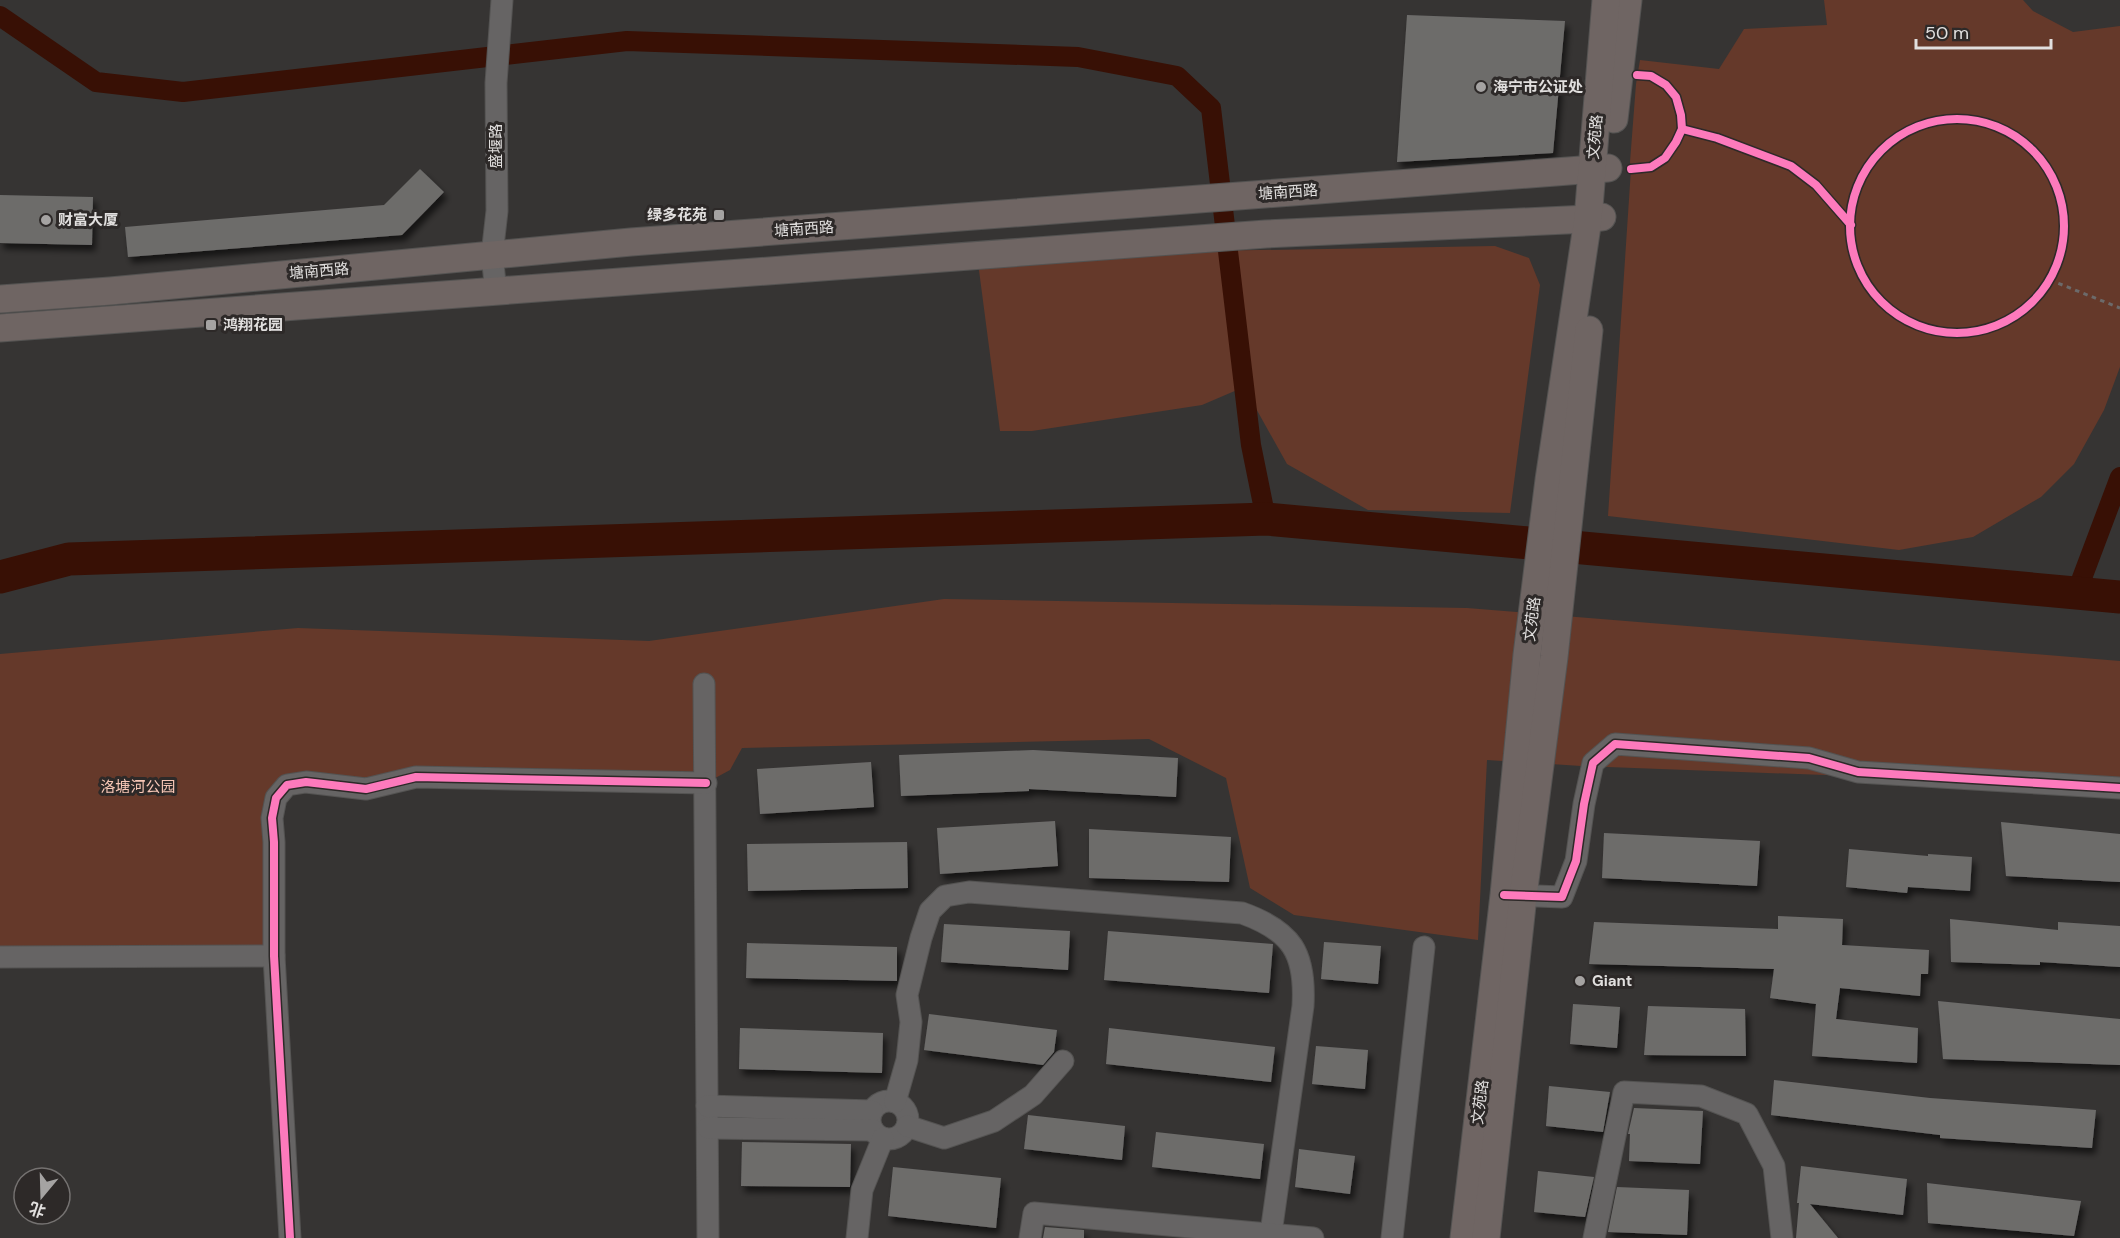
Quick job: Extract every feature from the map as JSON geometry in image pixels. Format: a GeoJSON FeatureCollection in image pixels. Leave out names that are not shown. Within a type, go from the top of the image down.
{"type":"FeatureCollection","features":[{"type":"Feature","properties":{"kind":"main road","name":"文苑路"},"geometry":{"type":"LineString","coordinates":[[1600,169],[1606,0]]}},
{"type":"Feature","properties":{"kind":"main road","name":"文苑路"},"geometry":{"type":"LineString","coordinates":[[1486,1238],[1514,896],[1560,480],[1600,169],[1628,0]]}},
{"type":"Feature","properties":{"kind":"main road","name":"塘南西路"},"geometry":{"type":"LineString","coordinates":[[0,299],[110,291],[642,241],[1600,169]]}},
{"type":"Feature","properties":{"kind":"main road"},"geometry":{"type":"LineString","coordinates":[[0,328],[1266,234],[1595,218]]}},
{"type":"Feature","properties":{"kind":"main road","name":"文苑路"},"geometry":{"type":"LineString","coordinates":[[1464,1238],[1514,896]]}},
{"type":"Feature","properties":{"kind":"street","name":"盛堰路"},"geometry":{"type":"LineString","coordinates":[[496,292],[492,255],[497,211],[496,83],[501,9]]}},
{"type":"Feature","properties":{"kind":"street"},"geometry":{"type":"LineString","coordinates":[[704,684],[708,1238]]}},
{"type":"Feature","properties":{"kind":"street"},"geometry":{"type":"LineString","coordinates":[[1514,896],[1562,897],[1576,861],[1584,804],[1593,763],[1615,744],[1809,758],[1858,772],[2120,788]]}},
{"type":"Feature","properties":{"kind":"street"},"geometry":{"type":"LineString","coordinates":[[291,1238],[274,956],[272,818],[276,798],[287,785],[306,782],[366,789],[417,777],[706,783]]}},
{"type":"Feature","properties":{"kind":"street"},"geometry":{"type":"LineString","coordinates":[[895,1102],[907,1060],[912,1022],[908,994],[921,938],[930,912],[945,896],[969,892],[1242,913],[1266,922],[1288,938],[1298,958],[1304,984],[1303,1006],[1271,1233]]}},
{"type":"Feature","properties":{"kind":"street"},"geometry":{"type":"LineString","coordinates":[[1392,1238],[1424,947]]}},
{"type":"Feature","properties":{"kind":"street"},"geometry":{"type":"LineString","coordinates":[[0,957],[274,956]]}},
{"type":"Feature","properties":{"kind":"street"},"geometry":{"type":"LineString","coordinates":[[907,1126],[944,1138],[994,1121],[1033,1095],[1063,1061]]}},
{"type":"Feature","properties":{"kind":"street"},"geometry":{"type":"LineString","coordinates":[[1594,1238],[1624,1092],[1701,1096],[1747,1114],[1774,1166],[1782,1238]]}},
{"type":"Feature","properties":{"kind":"street"},"geometry":{"type":"LineString","coordinates":[[707,1106],[876,1126],[889,1139],[900,1136],[907,1126],[907,1114],[900,1104],[882,1102],[876,1126],[862,1190],[857,1238]]}},
{"type":"Feature","properties":{"kind":"street"},"geometry":{"type":"LineString","coordinates":[[708,1128],[876,1126]]}},
{"type":"Feature","properties":{"kind":"street"},"geometry":{"type":"LineString","coordinates":[[1030,1238],[1034,1213],[1313,1238]]}},
{"type":"Feature","properties":{"kind":"path"},"geometry":{"type":"LineString","coordinates":[[2050,280],[2120,308]]}},
{"type":"Feature","properties":{"kind":"green space"},"geometry":{"type":"Polygon","coordinates":[[[1824,0],[2023,0],[2033,11],[2073,32],[2120,26],[2120,367],[2104,410],[2074,464],[2041,497],[1973,537],[1899,550],[1608,516],[1630,162],[1640,60],[1719,69],[1744,29],[1827,25],[1824,0]]]}},
{"type":"Feature","properties":{"kind":"green space"},"geometry":{"type":"Polygon","coordinates":[[[1495,246],[1529,258],[1540,285],[1510,513],[1368,510],[1287,464],[1244,387],[1202,405],[1032,431],[1000,431],[977,255],[1495,246]]]}},
{"type":"Feature","properties":{"kind":"green space","name":"洛塘河公园"},"geometry":{"type":"Polygon","coordinates":[[[944,599],[1467,608],[2120,661],[2120,786],[1581,766],[1487,760],[1478,940],[1294,915],[1250,888],[1226,778],[1149,739],[742,748],[730,770],[706,783],[329,785],[276,798],[274,956],[0,957],[0,654],[298,628],[649,641],[944,599]]]}},
{"type":"Feature","properties":{"kind":"building","name":"海宁市公证处"},"geometry":{"type":"Polygon","coordinates":[[[1407,15],[1565,21],[1553,153],[1397,162],[1407,15]]]}},
{"type":"Feature","properties":{"kind":"building"},"geometry":{"type":"Polygon","coordinates":[[[420,169],[444,192],[402,235],[128,257],[125,227],[384,205],[420,169]]]}},
{"type":"Feature","properties":{"kind":"building","name":"财富大厦"},"geometry":{"type":"Polygon","coordinates":[[[0,195],[93,197],[92,245],[0,243],[0,195]]]}},
{"type":"Feature","properties":{"kind":"building"},"geometry":{"type":"Polygon","coordinates":[[[1033,750],[1178,758],[1176,797],[1029,789],[1029,791],[901,796],[899,755],[1033,750]]]}},
{"type":"Feature","properties":{"kind":"building"},"geometry":{"type":"Polygon","coordinates":[[[871,762],[874,807],[760,814],[757,769],[871,762]]]}},
{"type":"Feature","properties":{"kind":"building"},"geometry":{"type":"Polygon","coordinates":[[[1055,821],[1058,866],[940,874],[937,828],[1055,821]]]}},
{"type":"Feature","properties":{"kind":"building"},"geometry":{"type":"Polygon","coordinates":[[[2001,822],[2120,834],[2120,882],[2006,876],[2001,822]]]}},
{"type":"Feature","properties":{"kind":"building"},"geometry":{"type":"Polygon","coordinates":[[[1089,829],[1231,837],[1229,882],[1089,878],[1089,829]]]}},
{"type":"Feature","properties":{"kind":"building"},"geometry":{"type":"Polygon","coordinates":[[[1604,833],[1760,841],[1757,886],[1602,878],[1604,833]]]}},
{"type":"Feature","properties":{"kind":"building"},"geometry":{"type":"Polygon","coordinates":[[[907,842],[908,888],[748,891],[747,844],[907,842]]]}},
{"type":"Feature","properties":{"kind":"building"},"geometry":{"type":"Polygon","coordinates":[[[1849,849],[1928,856],[1928,854],[1972,857],[1970,891],[1908,887],[1907,893],[1846,887],[1849,849]]]}},
{"type":"Feature","properties":{"kind":"building"},"geometry":{"type":"Polygon","coordinates":[[[1778,916],[1843,919],[1842,945],[1929,950],[1928,974],[1921,974],[1920,996],[1840,988],[1836,1019],[1918,1028],[1917,1063],[1812,1056],[1816,1004],[1770,998],[1774,969],[1589,964],[1594,922],[1778,929],[1778,916]]]}},
{"type":"Feature","properties":{"kind":"building"},"geometry":{"type":"Polygon","coordinates":[[[1950,919],[2058,930],[2058,922],[2120,926],[2120,967],[2040,962],[2040,965],[1951,962],[1950,919]]]}},
{"type":"Feature","properties":{"kind":"building"},"geometry":{"type":"Polygon","coordinates":[[[944,924],[1070,931],[1068,970],[941,962],[944,924]]]}},
{"type":"Feature","properties":{"kind":"building"},"geometry":{"type":"Polygon","coordinates":[[[1108,931],[1273,944],[1269,993],[1104,980],[1108,931]]]}},
{"type":"Feature","properties":{"kind":"building"},"geometry":{"type":"Polygon","coordinates":[[[1324,942],[1381,946],[1378,984],[1321,979],[1324,942]]]}},
{"type":"Feature","properties":{"kind":"building"},"geometry":{"type":"Polygon","coordinates":[[[747,943],[897,947],[897,981],[746,978],[747,943]]]}},
{"type":"Feature","properties":{"kind":"building"},"geometry":{"type":"Polygon","coordinates":[[[1938,1001],[2120,1019],[2120,1065],[1943,1059],[1938,1001]]]}},
{"type":"Feature","properties":{"kind":"building"},"geometry":{"type":"Polygon","coordinates":[[[1573,1004],[1620,1007],[1617,1048],[1570,1044],[1573,1004]]]}},
{"type":"Feature","properties":{"kind":"building"},"geometry":{"type":"Polygon","coordinates":[[[1648,1006],[1745,1009],[1746,1056],[1644,1055],[1648,1006]]]}},
{"type":"Feature","properties":{"kind":"building"},"geometry":{"type":"Polygon","coordinates":[[[929,1014],[1057,1030],[1054,1052],[1043,1065],[924,1050],[929,1014]]]}},
{"type":"Feature","properties":{"kind":"building"},"geometry":{"type":"Polygon","coordinates":[[[740,1028],[883,1033],[882,1073],[739,1069],[740,1028]]]}},
{"type":"Feature","properties":{"kind":"building"},"geometry":{"type":"Polygon","coordinates":[[[1109,1028],[1275,1047],[1271,1082],[1106,1064],[1109,1028]]]}},
{"type":"Feature","properties":{"kind":"building"},"geometry":{"type":"Polygon","coordinates":[[[1316,1046],[1368,1050],[1365,1089],[1312,1084],[1316,1046]]]}},
{"type":"Feature","properties":{"kind":"building"},"geometry":{"type":"Polygon","coordinates":[[[1774,1080],[1930,1098],[2096,1110],[2092,1148],[1940,1138],[1940,1135],[1771,1115],[1774,1080]]]}},
{"type":"Feature","properties":{"kind":"building"},"geometry":{"type":"Polygon","coordinates":[[[1549,1086],[1610,1092],[1603,1132],[1546,1126],[1549,1086]]]}},
{"type":"Feature","properties":{"kind":"building"},"geometry":{"type":"Polygon","coordinates":[[[1634,1108],[1703,1111],[1700,1164],[1629,1161],[1630,1134],[1628,1134],[1634,1108]]]}},
{"type":"Feature","properties":{"kind":"building"},"geometry":{"type":"Polygon","coordinates":[[[1028,1115],[1125,1126],[1122,1160],[1024,1149],[1028,1115]]]}},
{"type":"Feature","properties":{"kind":"building"},"geometry":{"type":"Polygon","coordinates":[[[1156,1132],[1264,1144],[1260,1179],[1152,1167],[1156,1132]]]}},
{"type":"Feature","properties":{"kind":"building"},"geometry":{"type":"Polygon","coordinates":[[[742,1142],[851,1144],[850,1187],[741,1186],[742,1142]]]}},
{"type":"Feature","properties":{"kind":"building"},"geometry":{"type":"Polygon","coordinates":[[[1299,1149],[1355,1156],[1350,1194],[1295,1187],[1299,1149]]]}},
{"type":"Feature","properties":{"kind":"building"},"geometry":{"type":"Polygon","coordinates":[[[1801,1166],[1907,1179],[1903,1215],[1810,1204],[1838,1238],[1796,1238],[1801,1166]]]}},
{"type":"Feature","properties":{"kind":"building"},"geometry":{"type":"Polygon","coordinates":[[[893,1167],[1001,1178],[996,1228],[888,1216],[893,1167]]]}},
{"type":"Feature","properties":{"kind":"building"},"geometry":{"type":"Polygon","coordinates":[[[1538,1171],[1594,1177],[1585,1217],[1534,1212],[1538,1171]]]}},
{"type":"Feature","properties":{"kind":"building"},"geometry":{"type":"Polygon","coordinates":[[[1927,1183],[2081,1201],[2074,1236],[1928,1223],[1927,1183]]]}},
{"type":"Feature","properties":{"kind":"building"},"geometry":{"type":"Polygon","coordinates":[[[1617,1187],[1689,1190],[1687,1235],[1608,1232],[1617,1187]]]}},
{"type":"Feature","properties":{"kind":"building"},"geometry":{"type":"Polygon","coordinates":[[[1045,1227],[1084,1230],[1084,1238],[1043,1238],[1045,1227]]]}},
{"type":"Feature","properties":{"kind":"waterway"},"geometry":{"type":"LineString","coordinates":[[0,16],[96,82],[183,92],[627,41],[1078,57],[1177,76],[1211,108],[1251,445],[1266,519]]}},
{"type":"Feature","properties":{"kind":"waterway"},"geometry":{"type":"LineString","coordinates":[[2076,594],[2120,477]]}},
{"type":"Feature","properties":{"kind":"waterway"},"geometry":{"type":"LineString","coordinates":[[0,577],[69,559],[1266,519],[2120,597]]}},
{"type":"Feature","properties":{"kind":"cycle path"},"geometry":{"type":"LineString","coordinates":[[1631,169],[1651,167],[1665,158],[1682,129],[1676,97],[1666,85],[1651,76],[1637,75]]}},
{"type":"Feature","properties":{"kind":"cycle path"},"geometry":{"type":"LineString","coordinates":[[1957,119],[1978,121],[1998,127],[2025,143],[2040,158],[2056,185],[2062,205],[2064,226],[2062,247],[2056,267],[2040,294],[2025,309],[1998,325],[1978,331],[1957,333],[1936,331],[1916,325],[1889,309],[1874,294],[1858,267],[1852,247],[1850,226],[1852,205],[1858,185],[1874,158],[1889,143],[1916,127],[1936,121],[1957,119]]}},
{"type":"Feature","properties":{"kind":"cycle path"},"geometry":{"type":"LineString","coordinates":[[1682,129],[1717,138],[1791,166],[1816,185],[1851,225]]}},
{"type":"Feature","properties":{"kind":"cycle path"},"geometry":{"type":"LineString","coordinates":[[1504,895],[1562,897],[1576,861],[1584,804],[1593,763],[1615,744],[1809,758],[1858,772],[2120,788]]}},
{"type":"Feature","properties":{"kind":"cycle path"},"geometry":{"type":"LineString","coordinates":[[290,1238],[274,956],[272,818],[276,798],[287,785],[306,782],[366,789],[416,777],[706,783]]}},
{"type":"Feature","properties":{"kind":"place","name":"海宁市公证处"},"geometry":{"type":"Point","coordinates":[1481,87]}},
{"type":"Feature","properties":{"kind":"place","name":"绿多花苑"},"geometry":{"type":"Point","coordinates":[719,215]}},
{"type":"Feature","properties":{"kind":"place","name":"财富大厦"},"geometry":{"type":"Point","coordinates":[46,220]}},
{"type":"Feature","properties":{"kind":"place","name":"鸿翔花园"},"geometry":{"type":"Point","coordinates":[211,325]}},
{"type":"Feature","properties":{"kind":"place","name":"Giant"},"geometry":{"type":"Point","coordinates":[1580,981]}}]}
